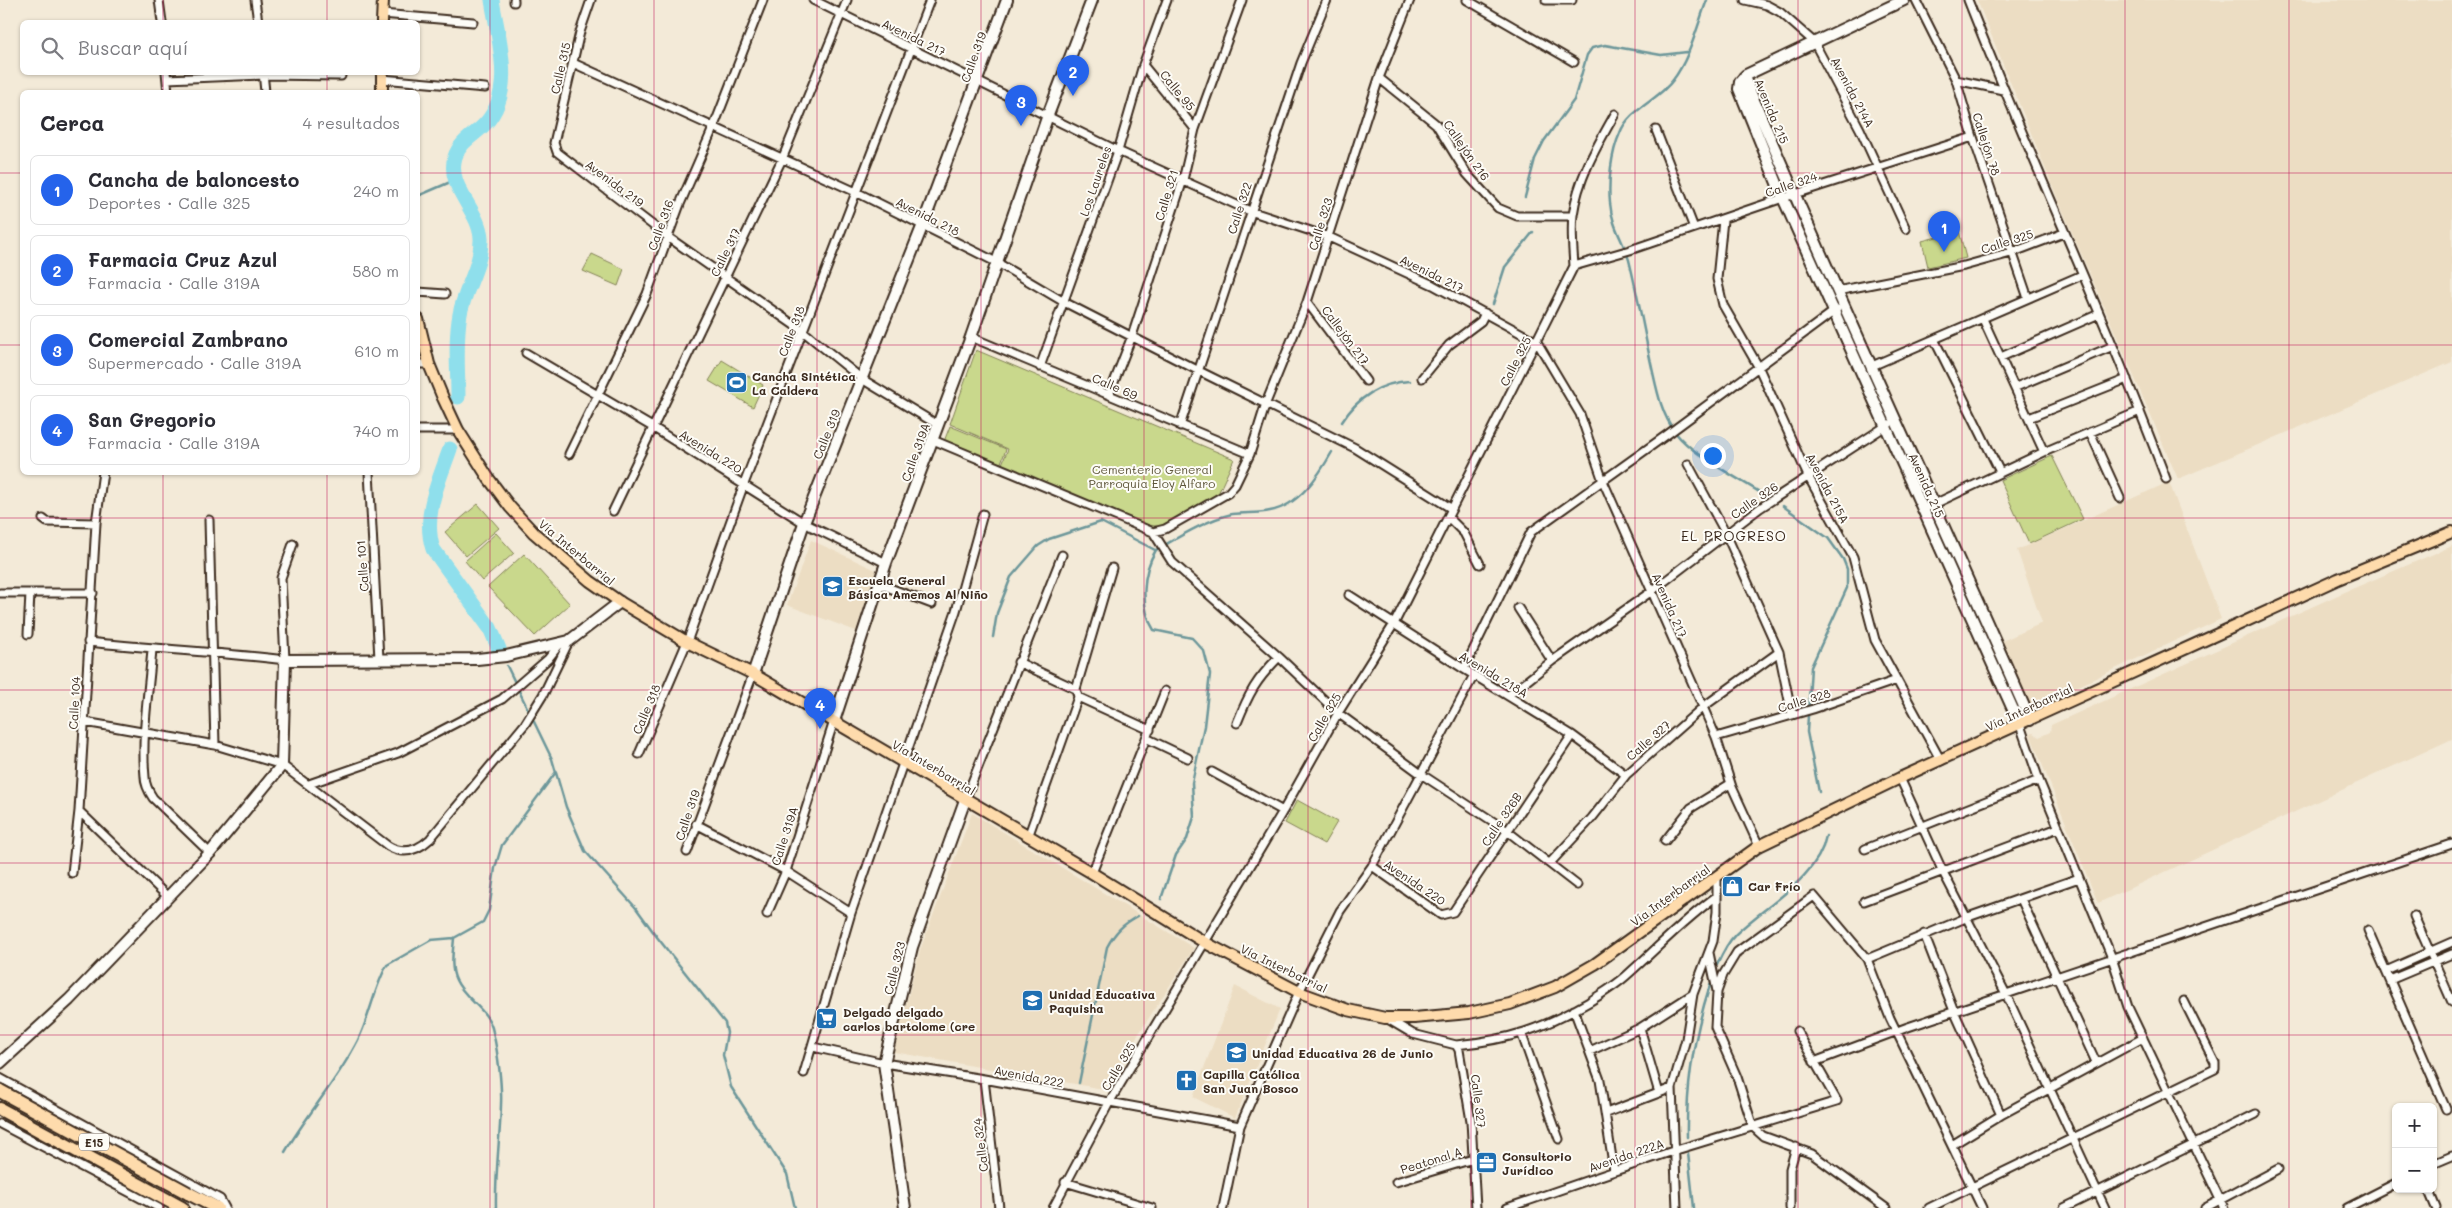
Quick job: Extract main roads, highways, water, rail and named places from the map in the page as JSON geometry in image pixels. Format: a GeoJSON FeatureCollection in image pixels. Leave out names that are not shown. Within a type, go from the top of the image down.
{"type":"FeatureCollection","features":[{"type":"Feature","properties":{"kind":"highway","name":"E15"},"geometry":{"type":"LineString","coordinates":[[0,1091],[217,1208]]}},
{"type":"Feature","properties":{"kind":"highway","name":"E15"},"geometry":{"type":"LineString","coordinates":[[0,1109],[182,1208]]}},
{"type":"Feature","properties":{"kind":"main road"},"geometry":{"type":"LineString","coordinates":[[382,18],[383,0]]}},
{"type":"Feature","properties":{"kind":"main road"},"geometry":{"type":"LineString","coordinates":[[382,76],[382,90]]}},
{"type":"Feature","properties":{"kind":"main road","name":"Vía Interbarrial"},"geometry":{"type":"LineString","coordinates":[[420,327],[429,364],[458,430],[489,479],[510,507],[534,533],[590,581],[620,602],[687,642],[753,674],[834,721],[902,763],[1092,873],[1204,942],[1299,992],[1348,1010],[1385,1018],[1414,1018],[1469,1013],[1510,1004],[1555,987],[1595,964],[1759,846],[1900,778],[2338,580],[2452,532]]}},
{"type":"Feature","properties":{"kind":"waterway"},"geometry":{"type":"LineString","coordinates":[[458,397],[458,324],[462,304],[479,258],[481,238],[479,227],[459,188],[453,168],[457,151],[485,124],[494,111],[500,96],[502,81],[501,48],[492,0]]}},
{"type":"Feature","properties":{"kind":"waterway"},"geometry":{"type":"LineString","coordinates":[[1707,0],[1689,52],[1679,71],[1667,87],[1630,117],[1620,133],[1614,149],[1611,168],[1610,203],[1615,226],[1629,260],[1656,385],[1660,401],[1670,425],[1692,449],[1761,493]]}},
{"type":"Feature","properties":{"kind":"waterway"},"geometry":{"type":"LineString","coordinates":[[1525,197],[1535,159],[1544,141],[1574,100],[1587,55],[1592,48],[1605,45],[1661,55],[1687,52]]}},
{"type":"Feature","properties":{"kind":"waterway"},"geometry":{"type":"LineString","coordinates":[[420,195],[455,180]]}},
{"type":"Feature","properties":{"kind":"waterway"},"geometry":{"type":"LineString","coordinates":[[1493,304],[1505,267],[1533,232]]}},
{"type":"Feature","properties":{"kind":"waterway"},"geometry":{"type":"LineString","coordinates":[[1342,422],[1348,413],[1371,393],[1389,384],[1410,381]]}},
{"type":"Feature","properties":{"kind":"waterway"},"geometry":{"type":"LineString","coordinates":[[450,449],[433,498],[429,524],[433,549],[490,628],[499,649]]}},
{"type":"Feature","properties":{"kind":"waterway"},"geometry":{"type":"LineString","coordinates":[[1161,899],[1176,855],[1187,839],[1194,817],[1192,783],[1204,726],[1210,674],[1204,651],[1192,638],[1154,630],[1149,621],[1144,590],[1151,559],[1156,550],[1212,520],[1232,514],[1270,511],[1290,503],[1307,488],[1332,452]]}},
{"type":"Feature","properties":{"kind":"waterway"},"geometry":{"type":"LineString","coordinates":[[1783,506],[1828,538],[1843,559],[1847,569],[1847,588],[1811,667],[1807,732],[1819,792]]}},
{"type":"Feature","properties":{"kind":"waterway"},"geometry":{"type":"LineString","coordinates":[[993,637],[997,613],[1011,577],[1038,546],[1049,539],[1101,522],[1155,550]]}},
{"type":"Feature","properties":{"kind":"waterway"},"geometry":{"type":"LineString","coordinates":[[507,666],[552,759],[566,807],[585,851],[636,908],[725,1023],[727,1033],[723,1055],[731,1087],[787,1174],[795,1208]]}},
{"type":"Feature","properties":{"kind":"waterway"},"geometry":{"type":"LineString","coordinates":[[285,1152],[350,1055],[362,1031],[387,965],[431,940],[454,938],[483,922],[489,910],[495,868],[502,845],[556,772]]}},
{"type":"Feature","properties":{"kind":"waterway"},"geometry":{"type":"LineString","coordinates":[[1717,965],[1727,945],[1735,935],[1788,891],[1812,866],[1821,851],[1826,836]]}},
{"type":"Feature","properties":{"kind":"waterway"},"geometry":{"type":"LineString","coordinates":[[1079,1083],[1107,947],[1120,929],[1138,916]]}},
{"type":"Feature","properties":{"kind":"waterway"},"geometry":{"type":"LineString","coordinates":[[454,938],[452,960],[454,975],[460,987],[491,1024],[498,1059],[501,1097],[496,1208]]}},
{"type":"Feature","properties":{"kind":"waterway"},"geometry":{"type":"LineString","coordinates":[[1687,1137],[1688,1098],[1692,1060],[1695,1041],[1710,985]]}},
{"type":"Feature","properties":{"kind":"waterway"},"geometry":{"type":"LineString","coordinates":[[1688,1153],[1694,1208]]}},
{"type":"Feature","properties":{"kind":"place","name":"Farmacia Cruz Azul"},"geometry":{"type":"Point","coordinates":[1073,96]}},
{"type":"Feature","properties":{"kind":"place","name":"Comercial Zambrano"},"geometry":{"type":"Point","coordinates":[1021,126]}},
{"type":"Feature","properties":{"kind":"place","name":"Cancha de baloncesto"},"geometry":{"type":"Point","coordinates":[1944,252]}},
{"type":"Feature","properties":{"kind":"place","name":"Cancha Sintética La Caldera"},"geometry":{"type":"Point","coordinates":[736,383]}},
{"type":"Feature","properties":{"kind":"place","name":"Escuela General Básica Amemos Al Niño"},"geometry":{"type":"Point","coordinates":[832,587]}},
{"type":"Feature","properties":{"kind":"place","name":"San Gregorio"},"geometry":{"type":"Point","coordinates":[820,729]}},
{"type":"Feature","properties":{"kind":"place","name":"Car Frío"},"geometry":{"type":"Point","coordinates":[1732,886]}},
{"type":"Feature","properties":{"kind":"place","name":"Unidad Educativa Paquisha"},"geometry":{"type":"Point","coordinates":[1033,1001]}},
{"type":"Feature","properties":{"kind":"place","name":"Delgado delgado carlos bartolome (cre"},"geometry":{"type":"Point","coordinates":[827,1019]}},
{"type":"Feature","properties":{"kind":"place","name":"Unidad Educativa 26 de Junio"},"geometry":{"type":"Point","coordinates":[1236,1053]}},
{"type":"Feature","properties":{"kind":"place","name":"Capilla Católica San Juan Bosco"},"geometry":{"type":"Point","coordinates":[1187,1081]}},
{"type":"Feature","properties":{"kind":"place","name":"Consultorio Jurídico"},"geometry":{"type":"Point","coordinates":[1486,1163]}},
{"type":"Feature","properties":{"kind":"district","name":"EL PROGRESO"},"geometry":{"type":"Point","coordinates":[1734,535]}},
{"type":"Feature","properties":{"kind":"park label","name":"Cementerio General Parroquia Eloy Alfaro"},"geometry":{"type":"Point","coordinates":[1152,476]}}]}
